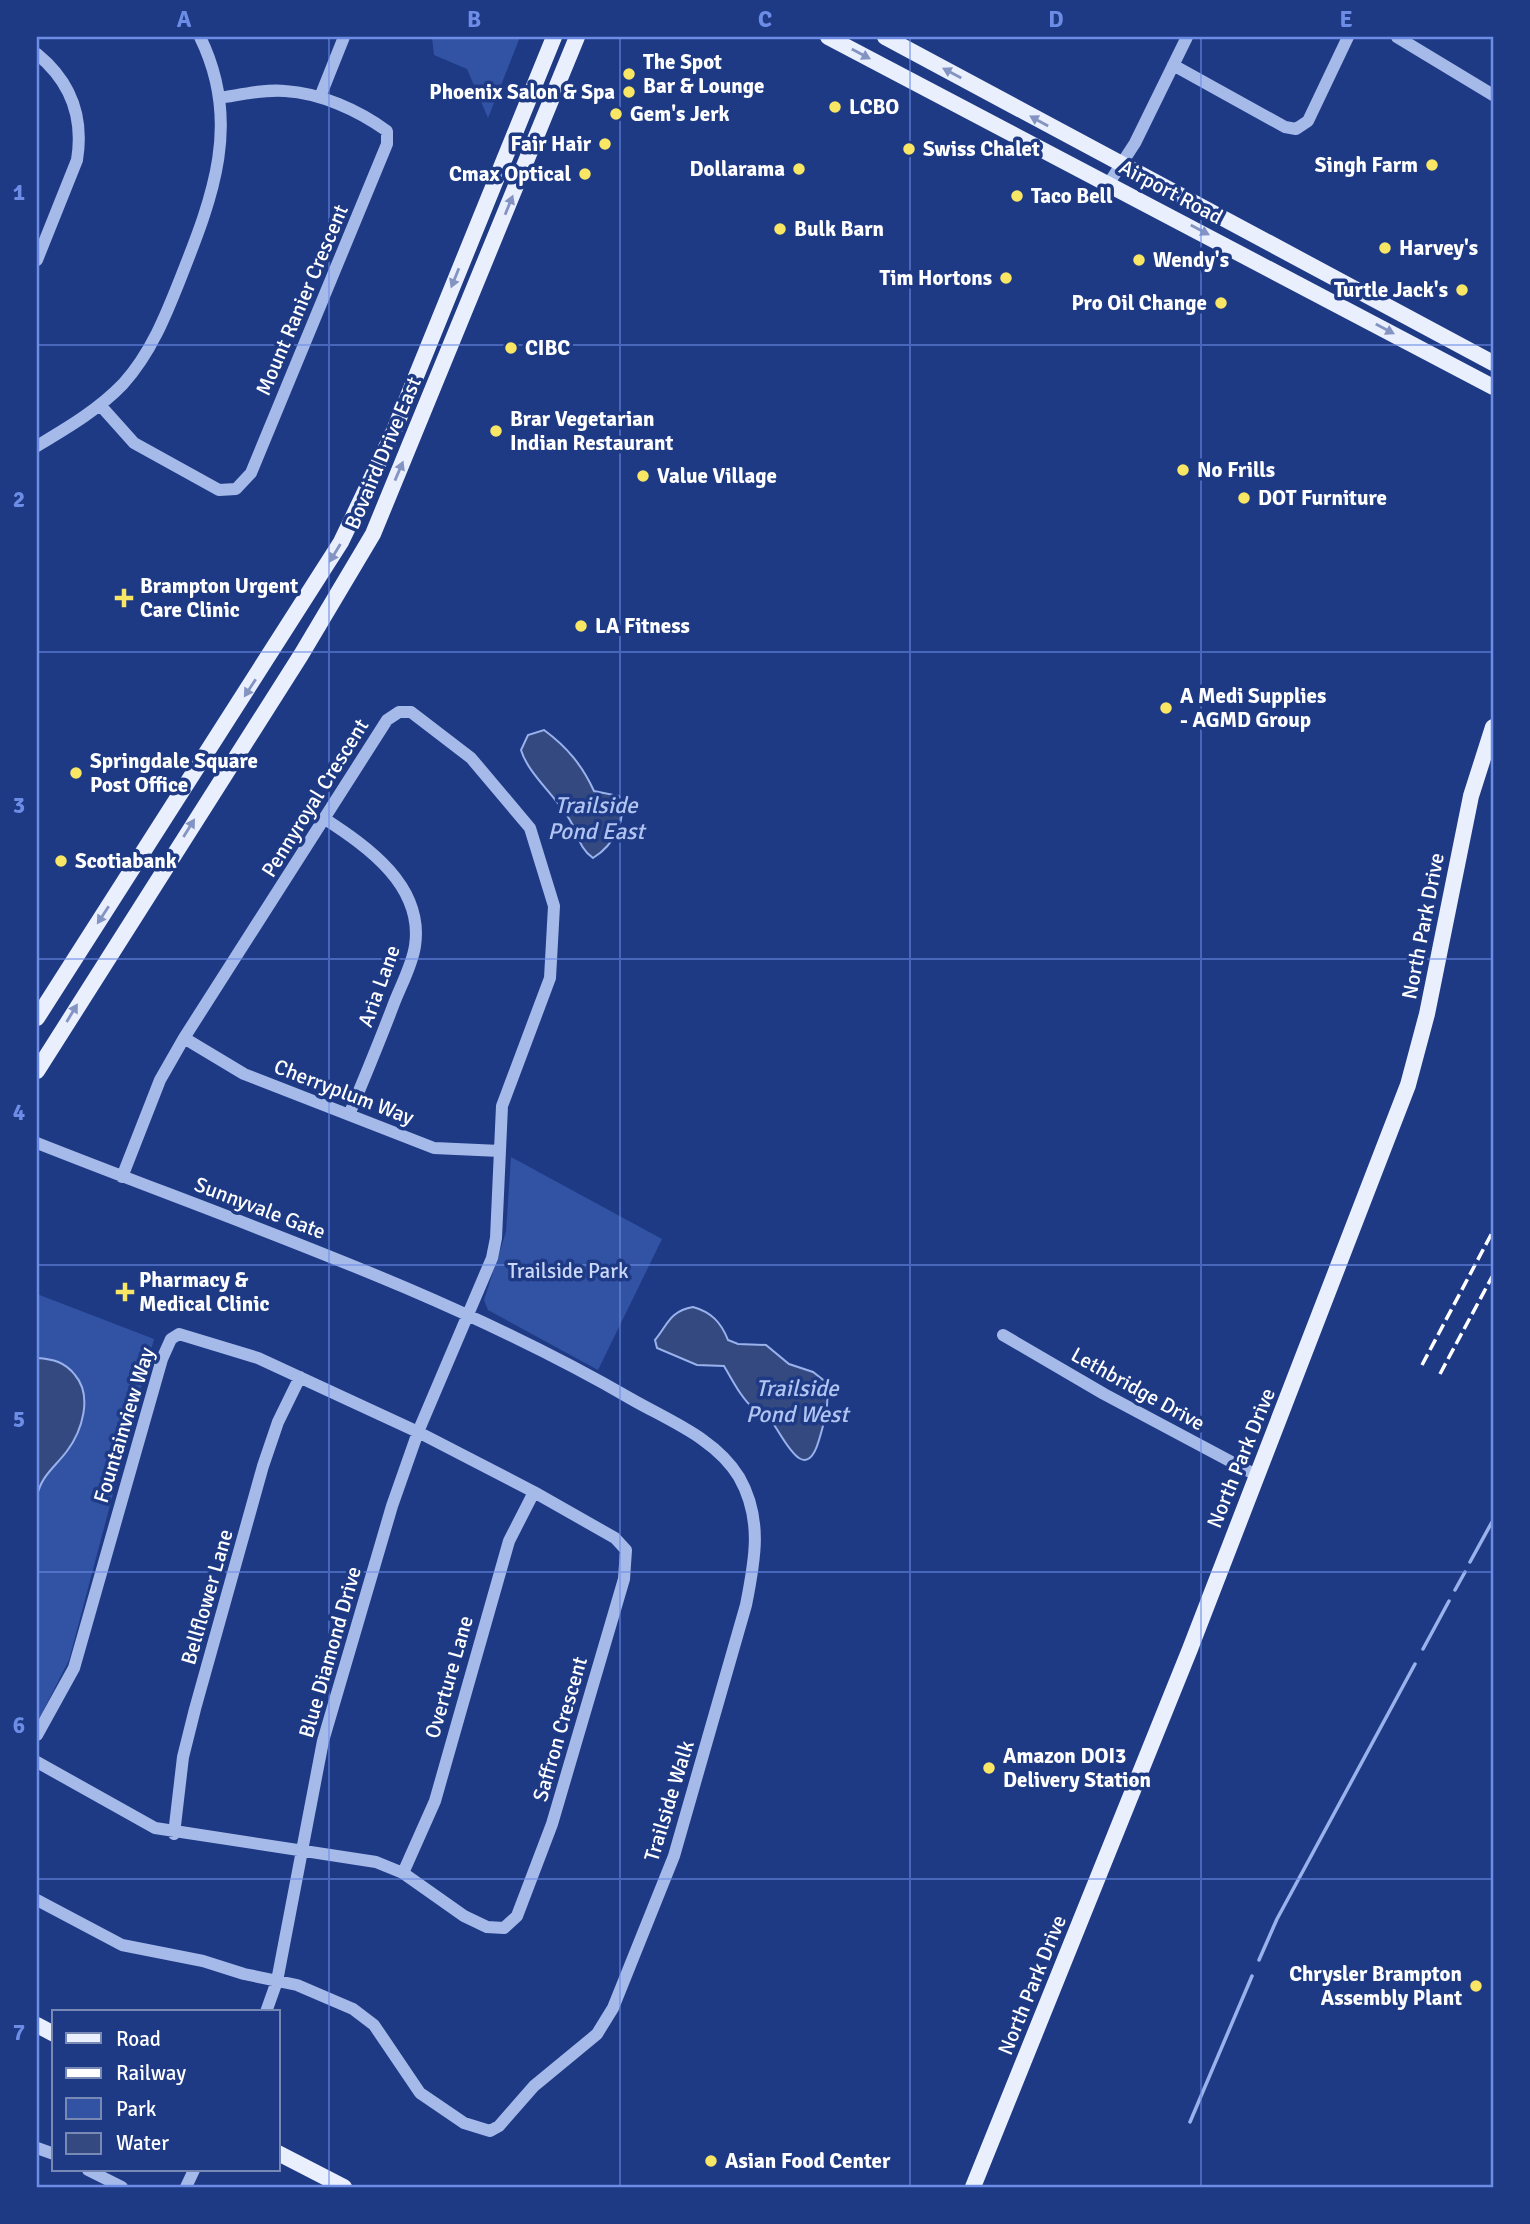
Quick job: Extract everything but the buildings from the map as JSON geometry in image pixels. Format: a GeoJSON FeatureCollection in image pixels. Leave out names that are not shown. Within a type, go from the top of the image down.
{"type":"FeatureCollection","features":[{"type":"Feature","properties":{"kind":"main road","name":"Bovaird Drive East"},"geometry":{"type":"LineString","coordinates":[[37,1018],[287,631],[341,542],[377,469],[554,37]]}},
{"type":"Feature","properties":{"kind":"main road","name":"Bovaird Drive East"},"geometry":{"type":"LineString","coordinates":[[37,1071],[301,655],[385,509],[577,37]]}},
{"type":"Feature","properties":{"kind":"main road","name":"Airport Road"},"geometry":{"type":"LineString","coordinates":[[828,37],[1493,387]]}},
{"type":"Feature","properties":{"kind":"main road","name":"Airport Road"},"geometry":{"type":"LineString","coordinates":[[885,37],[1493,363]]}},
{"type":"Feature","properties":{"kind":"main road"},"geometry":{"type":"LineString","coordinates":[[287,631],[301,655]]}},
{"type":"Feature","properties":{"kind":"main road","name":"North Park Drive"},"geometry":{"type":"LineString","coordinates":[[973,2187],[1190,1649],[1408,1085],[1427,1014],[1471,796],[1493,727]]}},
{"type":"Feature","properties":{"kind":"main road"},"geometry":{"type":"LineString","coordinates":[[280,2154],[344,2187]]}},
{"type":"Feature","properties":{"kind":"street"},"geometry":{"type":"LineString","coordinates":[[37,446],[100,405],[123,383],[149,349],[205,216],[220,157],[219,98],[210,61],[200,37]]}},
{"type":"Feature","properties":{"kind":"street"},"geometry":{"type":"LineString","coordinates":[[320,97],[344,37]]}},
{"type":"Feature","properties":{"kind":"street"},"geometry":{"type":"LineString","coordinates":[[1109,183],[1135,143],[1187,37]]}},
{"type":"Feature","properties":{"kind":"street"},"geometry":{"type":"LineString","coordinates":[[1173,65],[1284,127],[1296,130],[1308,121],[1348,37]]}},
{"type":"Feature","properties":{"kind":"street"},"geometry":{"type":"LineString","coordinates":[[1397,37],[1493,95]]}},
{"type":"Feature","properties":{"kind":"street"},"geometry":{"type":"LineString","coordinates":[[37,54],[65,82],[79,124],[79,147],[37,260]]}},
{"type":"Feature","properties":{"kind":"street","name":"Mount Ranier Crescent"},"geometry":{"type":"LineString","coordinates":[[100,405],[134,443],[219,490],[236,489],[251,473],[387,144],[387,131],[380,126],[320,97],[283,90],[219,98]]}},
{"type":"Feature","properties":{"kind":"street","name":"Pennyroyal Crescent"},"geometry":{"type":"LineString","coordinates":[[122,1177],[160,1080],[184,1038],[387,720],[399,712],[411,712],[471,758],[530,828],[554,906],[554,945],[550,978],[502,1106],[492,1258],[468,1314]]}},
{"type":"Feature","properties":{"kind":"street","name":"Aria Lane"},"geometry":{"type":"LineString","coordinates":[[325,819],[381,860],[408,896],[415,920],[415,946],[407,971],[349,1115]]}},
{"type":"Feature","properties":{"kind":"street","name":"Cherryplum Way"},"geometry":{"type":"LineString","coordinates":[[184,1038],[244,1074],[435,1148],[500,1151]]}},
{"type":"Feature","properties":{"kind":"street","name":"Sunnyvale Gate"},"geometry":{"type":"LineString","coordinates":[[37,1143],[373,1271],[468,1314]]}},
{"type":"Feature","properties":{"kind":"street","name":"Blue Diamond Drive"},"geometry":{"type":"LineString","coordinates":[[267,2010],[277,1982],[323,1741],[392,1507],[418,1432],[468,1314]]}},
{"type":"Feature","properties":{"kind":"street","name":"Trailside Walk"},"geometry":{"type":"LineString","coordinates":[[277,1982],[296,1985],[354,2009],[374,2025],[420,2093],[464,2123],[490,2131],[499,2126],[534,2086],[597,2034],[613,2008],[674,1856],[704,1755],[755,1564],[756,1529],[751,1503],[738,1476],[714,1447],[533,1345],[468,1314]]}},
{"type":"Feature","properties":{"kind":"street","name":"Fountainview Way"},"geometry":{"type":"LineString","coordinates":[[37,1735],[74,1668],[162,1359],[171,1339],[179,1334],[197,1337],[258,1358],[418,1432]]}},
{"type":"Feature","properties":{"kind":"street","name":"Lethbridge Drive"},"geometry":{"type":"LineString","coordinates":[[1003,1335],[1104,1394],[1256,1475]]}},
{"type":"Feature","properties":{"kind":"street","name":"Bellflower Lane"},"geometry":{"type":"LineString","coordinates":[[174,1833],[183,1757],[195,1709],[263,1466],[278,1422],[300,1377]]}},
{"type":"Feature","properties":{"kind":"street","name":"Saffron Crescent"},"geometry":{"type":"LineString","coordinates":[[37,1762],[155,1828],[376,1862],[403,1872],[428,1894],[464,1916],[487,1927],[504,1928],[517,1916],[552,1824],[624,1579],[627,1555],[615,1538],[534,1492],[418,1432]]}},
{"type":"Feature","properties":{"kind":"street","name":"Overture Lane"},"geometry":{"type":"LineString","coordinates":[[403,1872],[435,1801],[509,1541],[534,1492]]}},
{"type":"Feature","properties":{"kind":"street"},"geometry":{"type":"LineString","coordinates":[[37,1900],[122,1945],[204,1961],[277,1982]]}},
{"type":"Feature","properties":{"kind":"street"},"geometry":{"type":"LineString","coordinates":[[101,2182],[122,2187]]}},
{"type":"Feature","properties":{"kind":"green space"},"geometry":{"type":"Polygon","coordinates":[[[432,37],[520,37],[488,118],[467,69],[434,55],[432,37]]]}},
{"type":"Feature","properties":{"kind":"green space","name":"Trailside Park"},"geometry":{"type":"Polygon","coordinates":[[[511,1157],[662,1239],[598,1370],[488,1310],[484,1300],[506,1232],[511,1157]]]}},
{"type":"Feature","properties":{"kind":"green space"},"geometry":{"type":"Polygon","coordinates":[[[37,1294],[154,1339],[69,1660],[37,1723],[37,1294]]]}},
{"type":"Feature","properties":{"kind":"water","name":"Trailside Pond East"},"geometry":{"type":"Polygon","coordinates":[[[544,730],[573,757],[594,791],[619,796],[622,814],[617,831],[601,853],[593,858],[582,846],[565,813],[530,768],[521,750],[528,735],[544,730]]]}},
{"type":"Feature","properties":{"kind":"water","name":"Trailside Pond West"},"geometry":{"type":"Polygon","coordinates":[[[693,1307],[715,1319],[728,1340],[738,1344],[766,1345],[789,1364],[813,1372],[826,1382],[825,1418],[813,1454],[807,1459],[801,1459],[794,1454],[772,1422],[750,1405],[724,1366],[697,1365],[657,1348],[655,1340],[670,1319],[693,1307]]]}},
{"type":"Feature","properties":{"kind":"water"},"geometry":{"type":"Polygon","coordinates":[[[37,1358],[58,1362],[67,1367],[80,1383],[84,1403],[77,1434],[67,1451],[45,1477],[37,1496],[37,1358]]]}},
{"type":"Feature","properties":{"kind":"waterway"},"geometry":{"type":"LineString","coordinates":[[1470,1562],[1492,1522]]}},
{"type":"Feature","properties":{"kind":"waterway"},"geometry":{"type":"LineString","coordinates":[[1455,1590],[1465,1572]]}},
{"type":"Feature","properties":{"kind":"waterway"},"geometry":{"type":"LineString","coordinates":[[1423,1649],[1449,1601]]}},
{"type":"Feature","properties":{"kind":"waterway"},"geometry":{"type":"LineString","coordinates":[[1259,1960],[1277,1919],[1415,1664]]}},
{"type":"Feature","properties":{"kind":"waterway"},"geometry":{"type":"LineString","coordinates":[[1190,2122],[1252,1976]]}},
{"type":"Feature","properties":{"kind":"railway"},"geometry":{"type":"LineString","coordinates":[[1422,1365],[1493,1231]]}},
{"type":"Feature","properties":{"kind":"railway"},"geometry":{"type":"LineString","coordinates":[[1440,1374],[1493,1275]]}},
{"type":"Feature","properties":{"kind":"place","name":"The Spot Bar & Lounge"},"geometry":{"type":"Point","coordinates":[629,74]}},
{"type":"Feature","properties":{"kind":"place","name":"Phoenix Salon & Spa"},"geometry":{"type":"Point","coordinates":[629,92]}},
{"type":"Feature","properties":{"kind":"place","name":"LCBO"},"geometry":{"type":"Point","coordinates":[835,107]}},
{"type":"Feature","properties":{"kind":"place","name":"Gem's Jerk"},"geometry":{"type":"Point","coordinates":[616,114]}},
{"type":"Feature","properties":{"kind":"place","name":"Fair Hair"},"geometry":{"type":"Point","coordinates":[605,144]}},
{"type":"Feature","properties":{"kind":"place","name":"Swiss Chalet"},"geometry":{"type":"Point","coordinates":[909,149]}},
{"type":"Feature","properties":{"kind":"place","name":"Singh Farm"},"geometry":{"type":"Point","coordinates":[1432,165]}},
{"type":"Feature","properties":{"kind":"place","name":"Dollarama"},"geometry":{"type":"Point","coordinates":[799,169]}},
{"type":"Feature","properties":{"kind":"place","name":"Cmax Optical"},"geometry":{"type":"Point","coordinates":[585,174]}},
{"type":"Feature","properties":{"kind":"place","name":"Taco Bell"},"geometry":{"type":"Point","coordinates":[1017,196]}},
{"type":"Feature","properties":{"kind":"place","name":"Bulk Barn"},"geometry":{"type":"Point","coordinates":[780,229]}},
{"type":"Feature","properties":{"kind":"place","name":"Harvey's"},"geometry":{"type":"Point","coordinates":[1385,248]}},
{"type":"Feature","properties":{"kind":"place","name":"Wendy's"},"geometry":{"type":"Point","coordinates":[1139,260]}},
{"type":"Feature","properties":{"kind":"place","name":"Tim Hortons"},"geometry":{"type":"Point","coordinates":[1006,278]}},
{"type":"Feature","properties":{"kind":"place","name":"Turtle Jack's"},"geometry":{"type":"Point","coordinates":[1462,290]}},
{"type":"Feature","properties":{"kind":"place","name":"Pro Oil Change"},"geometry":{"type":"Point","coordinates":[1221,303]}},
{"type":"Feature","properties":{"kind":"place","name":"CIBC"},"geometry":{"type":"Point","coordinates":[511,348]}},
{"type":"Feature","properties":{"kind":"place","name":"Brar Vegetarian Indian Restaurant"},"geometry":{"type":"Point","coordinates":[496,431]}},
{"type":"Feature","properties":{"kind":"place","name":"No Frills"},"geometry":{"type":"Point","coordinates":[1183,470]}},
{"type":"Feature","properties":{"kind":"place","name":"Value Village"},"geometry":{"type":"Point","coordinates":[643,476]}},
{"type":"Feature","properties":{"kind":"place","name":"DOT Furniture"},"geometry":{"type":"Point","coordinates":[1244,498]}},
{"type":"Feature","properties":{"kind":"place","name":"Brampton Urgent Care Clinic"},"geometry":{"type":"Point","coordinates":[124,598]}},
{"type":"Feature","properties":{"kind":"place","name":"LA Fitness"},"geometry":{"type":"Point","coordinates":[581,626]}},
{"type":"Feature","properties":{"kind":"place","name":"A Medi Supplies - AGMD Group"},"geometry":{"type":"Point","coordinates":[1166,708]}},
{"type":"Feature","properties":{"kind":"place","name":"Springdale Square Post Office"},"geometry":{"type":"Point","coordinates":[76,773]}},
{"type":"Feature","properties":{"kind":"place","name":"Scotiabank"},"geometry":{"type":"Point","coordinates":[61,861]}},
{"type":"Feature","properties":{"kind":"place","name":"Pharmacy & Medical Clinic"},"geometry":{"type":"Point","coordinates":[125,1292]}},
{"type":"Feature","properties":{"kind":"place","name":"Amazon DOI3 Delivery Station"},"geometry":{"type":"Point","coordinates":[989,1768]}},
{"type":"Feature","properties":{"kind":"place","name":"Chrysler Brampton Assembly Plant"},"geometry":{"type":"Point","coordinates":[1476,1986]}},
{"type":"Feature","properties":{"kind":"place","name":"Asian Food Center"},"geometry":{"type":"Point","coordinates":[711,2161]}}]}
